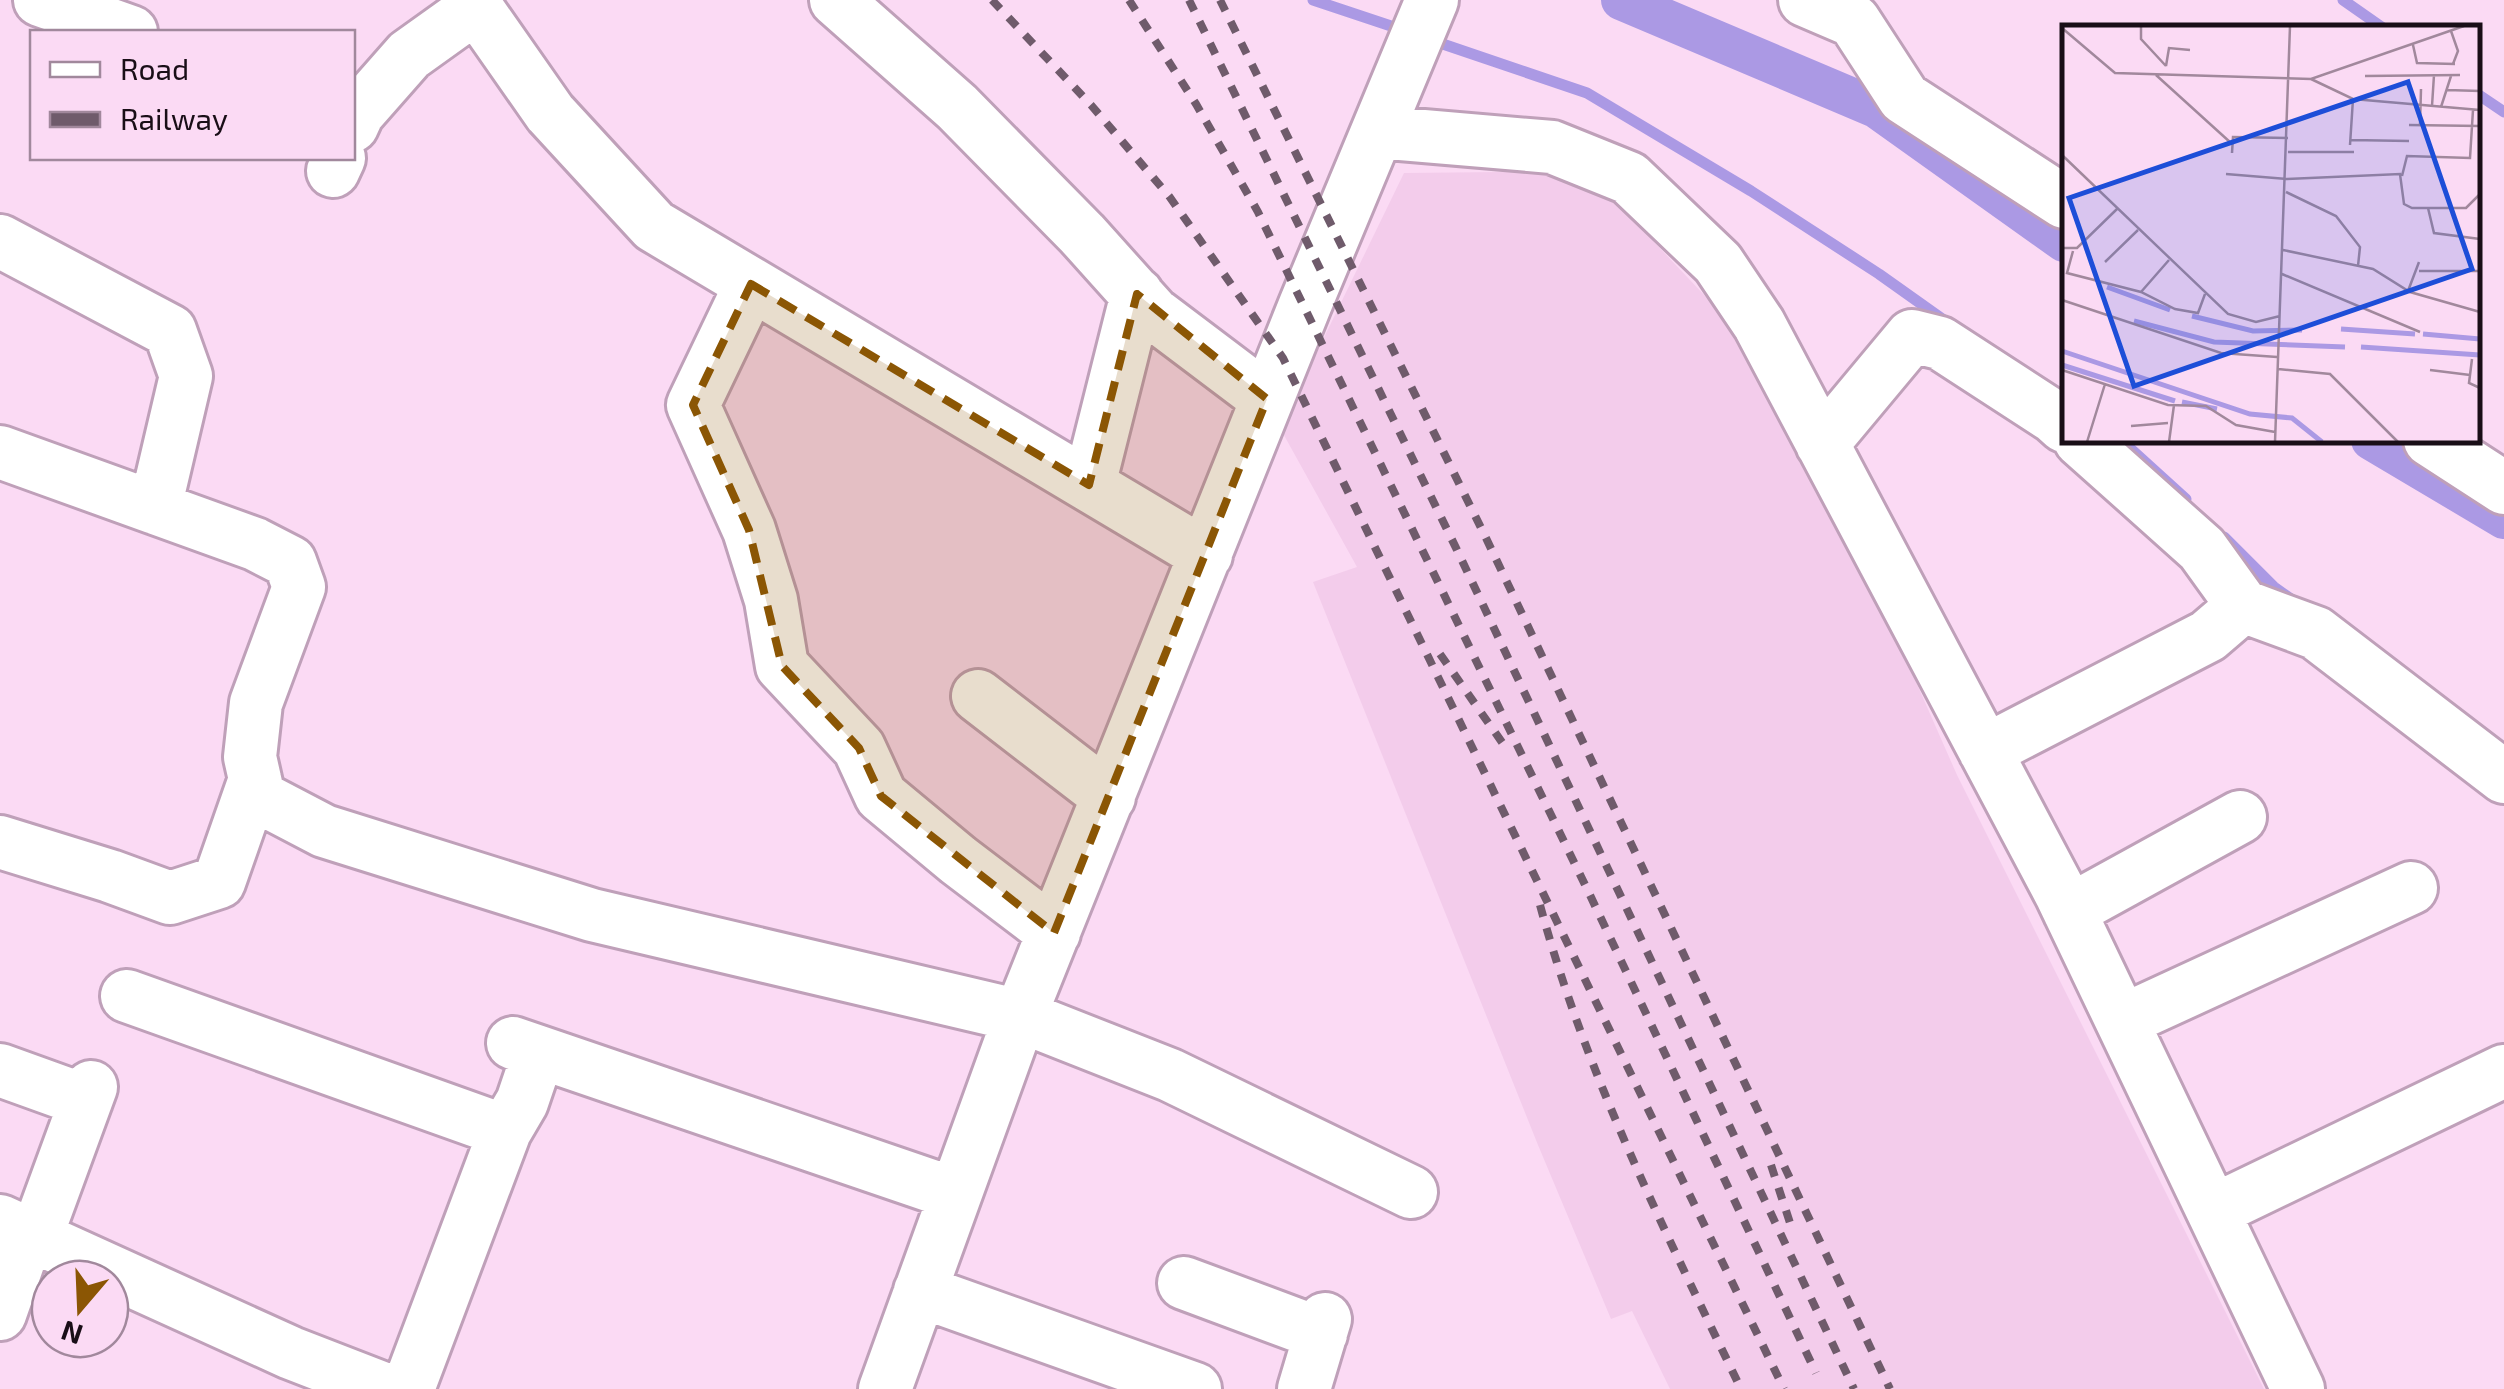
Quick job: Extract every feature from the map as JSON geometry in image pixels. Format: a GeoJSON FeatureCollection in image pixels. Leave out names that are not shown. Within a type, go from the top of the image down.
{"type":"FeatureCollection","features":[{"type":"Feature","properties":{"kind":"street"},"geometry":{"type":"LineString","coordinates":[[40,0],[125,30]]}},
{"type":"Feature","properties":{"kind":"street"},"geometry":{"type":"LineString","coordinates":[[836,0],[957,107],[1082,234],[1153,313],[1267,400]]}},
{"type":"Feature","properties":{"kind":"street"},"geometry":{"type":"LineString","coordinates":[[1806,0],[1854,20],[1904,98],[2062,201]]}},
{"type":"Feature","properties":{"kind":"street"},"geometry":{"type":"LineString","coordinates":[[355,125],[409,54],[473,4],[550,113],[654,226],[1206,555]]}},
{"type":"Feature","properties":{"kind":"street"},"geometry":{"type":"LineString","coordinates":[[885,1389],[1020,1016],[1421,26]]}},
{"type":"Feature","properties":{"kind":"street"},"geometry":{"type":"LineString","coordinates":[[1377,132],[1552,147],[1629,178],[1718,263],[1759,324],[2069,911],[2298,1389]]}},
{"type":"Feature","properties":{"kind":"street"},"geometry":{"type":"LineString","coordinates":[[0,241],[170,331],[186,376],[155,508]]}},
{"type":"Feature","properties":{"kind":"street"},"geometry":{"type":"LineString","coordinates":[[751,284],[694,405],[749,530],[771,600],[782,666],[859,748],[882,796],[1054,934]]}},
{"type":"Feature","properties":{"kind":"street"},"geometry":{"type":"LineString","coordinates":[[1088,485],[1137,294]]}},
{"type":"Feature","properties":{"kind":"street"},"geometry":{"type":"LineString","coordinates":[[1822,444],[1912,336],[1940,343],[2062,424]]}},
{"type":"Feature","properties":{"kind":"street"},"geometry":{"type":"LineString","coordinates":[[2082,442],[2202,549],[2242,606],[2316,633],[2504,777]]}},
{"type":"Feature","properties":{"kind":"street"},"geometry":{"type":"LineString","coordinates":[[2433,442],[2504,488]]}},
{"type":"Feature","properties":{"kind":"street"},"geometry":{"type":"LineString","coordinates":[[0,452],[255,544],[290,562],[299,587],[256,703],[250,758],[259,798],[324,831],[592,916],[1020,1016],[1170,1075],[1411,1192]]}},
{"type":"Feature","properties":{"kind":"street"},"geometry":{"type":"LineString","coordinates":[[1985,752],[2208,636],[2242,606]]}},
{"type":"Feature","properties":{"kind":"street"},"geometry":{"type":"LineString","coordinates":[[978,696],[1108,797]]}},
{"type":"Feature","properties":{"kind":"street"},"geometry":{"type":"LineString","coordinates":[[0,842],[170,898],[219,882],[255,779]]}},
{"type":"Feature","properties":{"kind":"street"},"geometry":{"type":"LineString","coordinates":[[2069,911],[2240,816]]}},
{"type":"Feature","properties":{"kind":"street"},"geometry":{"type":"LineString","coordinates":[[2122,1021],[2411,888]]}},
{"type":"Feature","properties":{"kind":"street"},"geometry":{"type":"LineString","coordinates":[[127,996],[506,1131]]}},
{"type":"Feature","properties":{"kind":"street"},"geometry":{"type":"LineString","coordinates":[[408,1389],[506,1131],[522,1102],[526,1047],[956,1194]]}},
{"type":"Feature","properties":{"kind":"street"},"geometry":{"type":"LineString","coordinates":[[2213,1212],[2504,1071]]}},
{"type":"Feature","properties":{"kind":"street"},"geometry":{"type":"LineString","coordinates":[[0,1314],[21,1231],[88,1094],[5,1086]]}},
{"type":"Feature","properties":{"kind":"street"},"geometry":{"type":"LineString","coordinates":[[21,1231],[291,1353],[384,1389]]}},
{"type":"Feature","properties":{"kind":"street"},"geometry":{"type":"LineString","coordinates":[[1184,1283],[1314,1363]]}},
{"type":"Feature","properties":{"kind":"street"},"geometry":{"type":"LineString","coordinates":[[920,1291],[1194,1389]]}},
{"type":"Feature","properties":{"kind":"highlighted area"},"geometry":{"type":"Polygon","coordinates":[[[751,284],[1089,485],[1137,294],[1267,399],[1054,933],[881,796],[859,748],[782,666],[749,530],[693,405],[751,284]]]}},
{"type":"Feature","properties":{"kind":"shaded area"},"geometry":{"type":"Polygon","coordinates":[[[1587,171],[1723,315],[1831,489],[1957,775],[2264,1389],[1670,1389],[1632,1311],[1611,1319],[1313,582],[1357,567],[1280,428],[1404,173],[1587,171]]]}},
{"type":"Feature","properties":{"kind":"waterway"},"geometry":{"type":"LineString","coordinates":[[1313,0],[1406,31]]}},
{"type":"Feature","properties":{"kind":"waterway"},"geometry":{"type":"LineString","coordinates":[[1621,0],[1876,108],[2062,241]]}},
{"type":"Feature","properties":{"kind":"waterway"},"geometry":{"type":"LineString","coordinates":[[2343,0],[2379,25]]}},
{"type":"Feature","properties":{"kind":"waterway"},"geometry":{"type":"LineString","coordinates":[[1428,39],[1587,93],[1751,191],[1948,323]]}},
{"type":"Feature","properties":{"kind":"waterway"},"geometry":{"type":"LineString","coordinates":[[2479,95],[2504,112]]}},
{"type":"Feature","properties":{"kind":"waterway"},"geometry":{"type":"LineString","coordinates":[[2123,442],[2186,499]]}},
{"type":"Feature","properties":{"kind":"waterway"},"geometry":{"type":"LineString","coordinates":[[2374,442],[2504,519]]}},
{"type":"Feature","properties":{"kind":"waterway"},"geometry":{"type":"LineString","coordinates":[[2224,537],[2291,599]]}},
{"type":"Feature","properties":{"kind":"railway"},"geometry":{"type":"LineString","coordinates":[[992,0],[1091,105],[1169,196],[1283,358],[1784,1389]]}},
{"type":"Feature","properties":{"kind":"railway"},"geometry":{"type":"LineString","coordinates":[[1129,0],[1196,104],[1258,212],[1589,893],[1816,1373]]}},
{"type":"Feature","properties":{"kind":"railway"},"geometry":{"type":"LineString","coordinates":[[1189,0],[1457,550],[1854,1389]]}},
{"type":"Feature","properties":{"kind":"railway"},"geometry":{"type":"LineString","coordinates":[[1220,0],[1486,538],[1890,1389]]}},
{"type":"Feature","properties":{"kind":"railway"},"geometry":{"type":"LineString","coordinates":[[1440,654],[1506,748]]}},
{"type":"Feature","properties":{"kind":"railway"},"geometry":{"type":"LineString","coordinates":[[1540,905],[1580,1030],[1629,1152],[1741,1389]]}},
{"type":"Feature","properties":{"kind":"railway"},"geometry":{"type":"LineString","coordinates":[[1771,1165],[1793,1232]]}}]}
